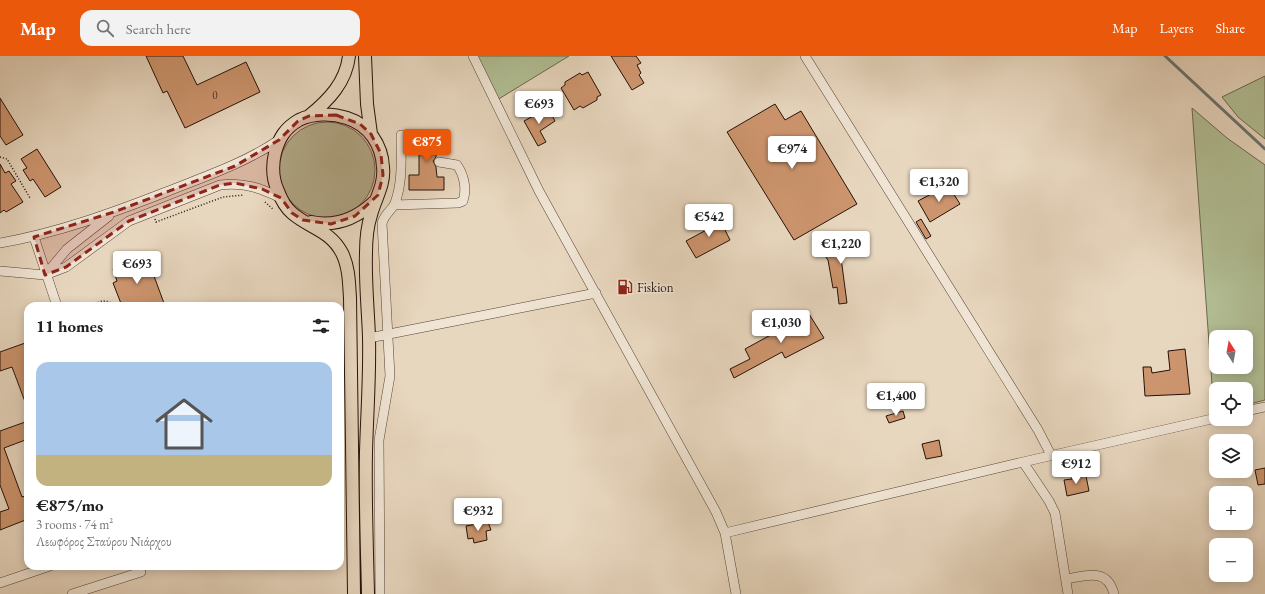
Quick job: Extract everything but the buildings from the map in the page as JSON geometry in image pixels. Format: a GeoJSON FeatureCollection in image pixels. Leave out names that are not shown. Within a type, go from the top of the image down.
{"type":"FeatureCollection","features":[{"type":"Feature","properties":{"kind":"main road"},"geometry":{"type":"LineString","coordinates":[[349,56],[344,75],[328,100],[310,116],[292,125],[279,140],[275,155],[273,176],[281,198],[292,213],[328,235],[338,248],[344,258],[349,281],[354,594]]}},
{"type":"Feature","properties":{"kind":"main road"},"geometry":{"type":"LineString","coordinates":[[366,56],[367,104],[371,134]]}},
{"type":"Feature","properties":{"kind":"main road"},"geometry":{"type":"LineString","coordinates":[[310,116],[330,114],[348,118],[360,124],[371,134],[379,148],[383,168],[382,182],[368,226],[366,250],[369,338],[366,454],[368,594]]}},
{"type":"Feature","properties":{"kind":"main road"},"geometry":{"type":"LineString","coordinates":[[303,220],[331,224],[343,222],[365,211],[375,201]]}},
{"type":"Feature","properties":{"kind":"street"},"geometry":{"type":"LineString","coordinates":[[473,56],[539,191],[706,493],[725,533],[736,594]]}},
{"type":"Feature","properties":{"kind":"street"},"geometry":{"type":"LineString","coordinates":[[804,56],[1045,441],[1050,455]]}},
{"type":"Feature","properties":{"kind":"street"},"geometry":{"type":"LineString","coordinates":[[380,594],[379,440],[390,376],[382,224],[385,214],[394,205],[400,186],[401,135]]}},
{"type":"Feature","properties":{"kind":"street"},"geometry":{"type":"LineString","coordinates":[[0,243],[34,237],[114,212],[235,166],[258,154],[279,140]]}},
{"type":"Feature","properties":{"kind":"street"},"geometry":{"type":"LineString","coordinates":[[394,205],[458,203],[463,201],[465,194],[463,173],[457,165],[439,162]]}},
{"type":"Feature","properties":{"kind":"street"},"geometry":{"type":"LineString","coordinates":[[0,271],[46,275],[66,267],[124,224],[152,211],[220,185],[235,183],[262,189],[281,198]]}},
{"type":"Feature","properties":{"kind":"street"},"geometry":{"type":"LineString","coordinates":[[46,275],[67,249],[114,212]]}},
{"type":"Feature","properties":{"kind":"street"},"geometry":{"type":"LineString","coordinates":[[34,237],[56,302]]}},
{"type":"Feature","properties":{"kind":"street"},"geometry":{"type":"LineString","coordinates":[[369,338],[596,293]]}},
{"type":"Feature","properties":{"kind":"street"},"geometry":{"type":"LineString","coordinates":[[1253,410],[1265,407]]}},
{"type":"Feature","properties":{"kind":"street"},"geometry":{"type":"LineString","coordinates":[[725,533],[1050,455],[1209,420]]}},
{"type":"Feature","properties":{"kind":"street"},"geometry":{"type":"LineString","coordinates":[[1023,462],[1049,501],[1055,513],[1068,594]]}},
{"type":"Feature","properties":{"kind":"street"},"geometry":{"type":"LineString","coordinates":[[0,583],[38,570]]}},
{"type":"Feature","properties":{"kind":"street"},"geometry":{"type":"LineString","coordinates":[[72,594],[141,572]]}},
{"type":"Feature","properties":{"kind":"street"},"geometry":{"type":"LineString","coordinates":[[1066,579],[1100,575],[1106,578],[1114,594]]}},
{"type":"Feature","properties":{"kind":"path"},"geometry":{"type":"LineString","coordinates":[[0,157],[7,159],[30,198]]}},
{"type":"Feature","properties":{"kind":"path"},"geometry":{"type":"LineString","coordinates":[[152,211],[156,222],[223,197],[234,195],[250,196]]}},
{"type":"Feature","properties":{"kind":"path"},"geometry":{"type":"LineString","coordinates":[[261,200],[268,203],[276,211]]}},
{"type":"Feature","properties":{"kind":"highlighted area"},"geometry":{"type":"Polygon","coordinates":[[[336,115],[360,124],[371,134],[381,154],[383,175],[378,195],[355,216],[331,224],[303,220],[292,213],[281,198],[262,189],[235,183],[220,185],[129,221],[66,267],[45,275],[34,237],[114,212],[235,166],[279,140],[298,121],[309,116],[336,115]]]}},
{"type":"Feature","properties":{"kind":"green space"},"geometry":{"type":"Polygon","coordinates":[[[476,56],[569,56],[497,100],[476,56]]]}},
{"type":"Feature","properties":{"kind":"green space"},"geometry":{"type":"Polygon","coordinates":[[[1265,76],[1265,139],[1238,117],[1222,97],[1265,76]]]}},
{"type":"Feature","properties":{"kind":"green space"},"geometry":{"type":"Polygon","coordinates":[[[1192,108],[1227,138],[1265,165],[1265,400],[1253,403],[1253,382],[1212,382],[1211,374],[1253,374],[1253,330],[1209,330],[1209,343],[1192,108]]]}},
{"type":"Feature","properties":{"kind":"green space"},"geometry":{"type":"Polygon","coordinates":[[[327,122],[345,126],[354,130],[361,136],[367,143],[371,152],[375,170],[371,188],[367,197],[361,204],[354,210],[345,214],[327,218],[309,214],[300,210],[293,204],[287,197],[283,188],[279,170],[283,152],[287,143],[293,136],[300,130],[309,126],[327,122]]]}},
{"type":"Feature","properties":{"kind":"waterway"},"geometry":{"type":"LineString","coordinates":[[1165,56],[1265,149]]}},
{"type":"Feature","properties":{"kind":"place","name":"Fiskion"},"geometry":{"type":"Point","coordinates":[625,287]}}]}
